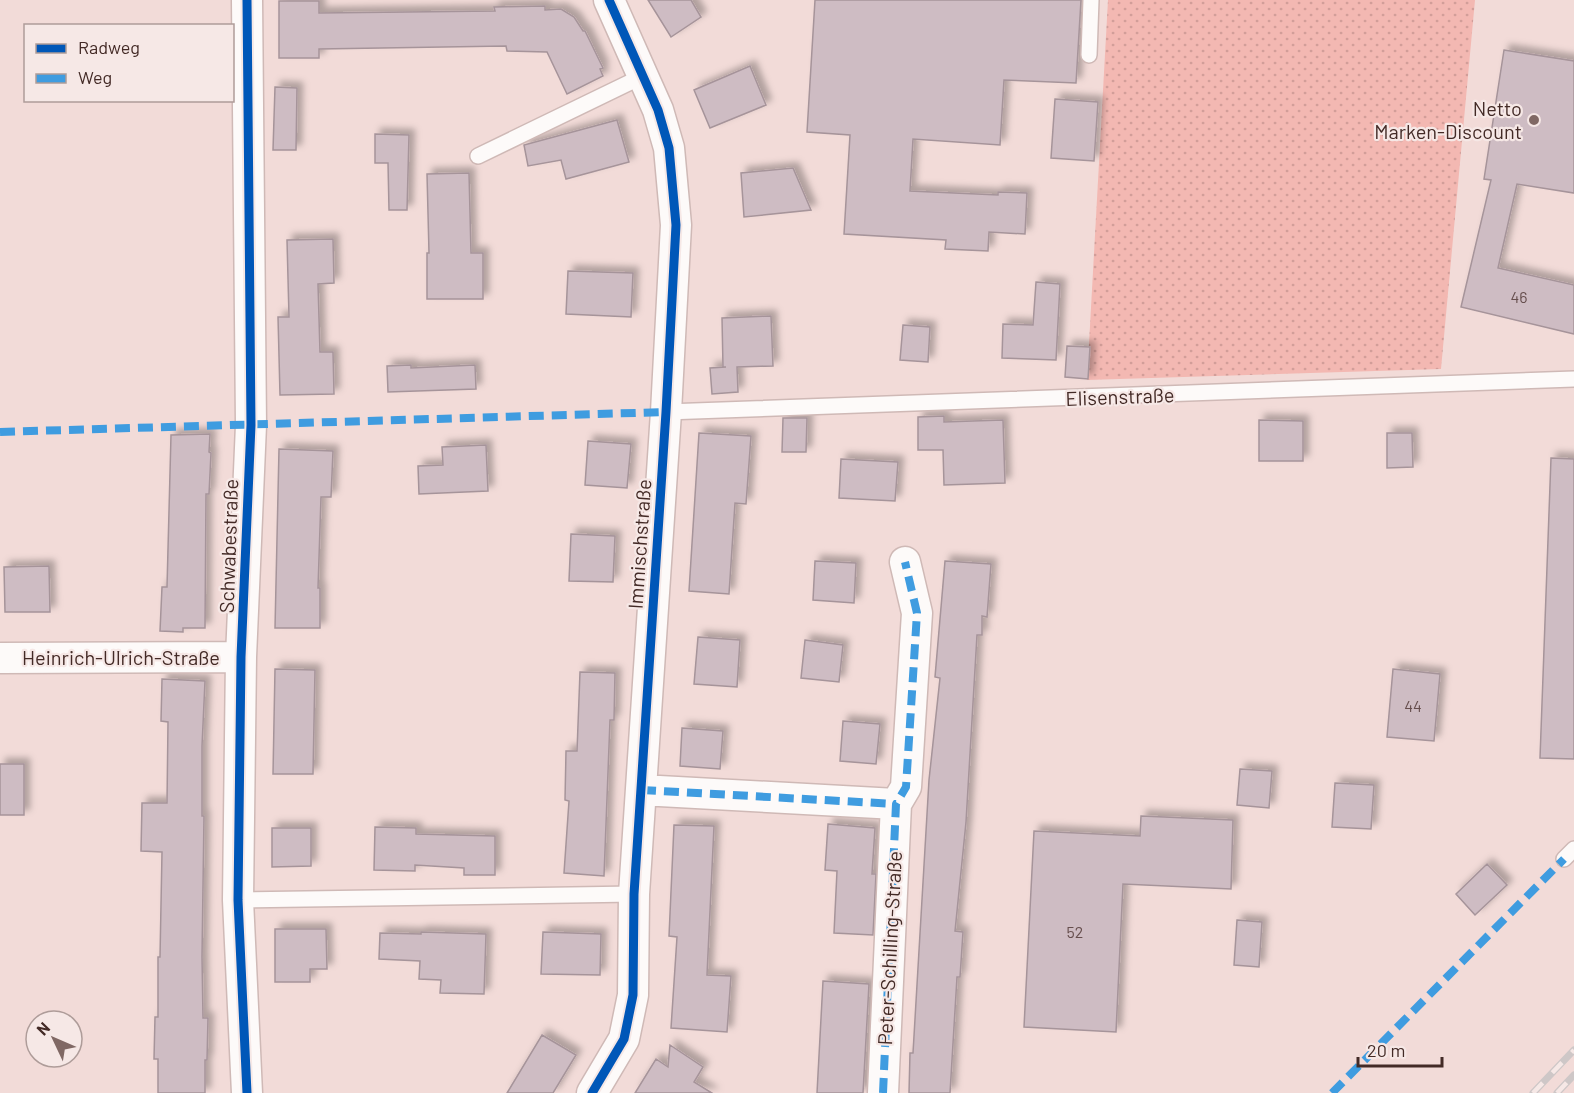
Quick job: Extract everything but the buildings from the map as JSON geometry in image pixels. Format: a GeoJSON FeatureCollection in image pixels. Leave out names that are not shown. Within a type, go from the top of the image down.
{"type":"FeatureCollection","features":[{"type":"Feature","properties":{"kind":"street","name":"Schwabestraße"},"geometry":{"type":"LineString","coordinates":[[247,0],[250,425],[241,657],[238,900],[247,1093]]}},
{"type":"Feature","properties":{"kind":"street","name":"Immischstraße"},"geometry":{"type":"LineString","coordinates":[[592,1093],[624,1039],[633,995],[634,894],[676,225],[669,147],[658,110],[609,0]]}},
{"type":"Feature","properties":{"kind":"street","name":"Peter-Schilling-Straße"},"geometry":{"type":"LineString","coordinates":[[883,1093],[896,804],[906,787],[917,613],[905,561]]}},
{"type":"Feature","properties":{"kind":"street","name":"Heinrich-Ulrich-Straße"},"geometry":{"type":"LineString","coordinates":[[0,657],[241,657]]}},
{"type":"Feature","properties":{"kind":"street"},"geometry":{"type":"LineString","coordinates":[[641,790],[896,804]]}},
{"type":"Feature","properties":{"kind":"lane"},"geometry":{"type":"LineString","coordinates":[[1089,55],[1091,0]]}},
{"type":"Feature","properties":{"kind":"lane"},"geometry":{"type":"LineString","coordinates":[[478,156],[643,76]]}},
{"type":"Feature","properties":{"kind":"lane","name":"Elisenstraße"},"geometry":{"type":"LineString","coordinates":[[666,412],[1574,379]]}},
{"type":"Feature","properties":{"kind":"lane"},"geometry":{"type":"LineString","coordinates":[[238,900],[634,894]]}},
{"type":"Feature","properties":{"kind":"shaded area"},"geometry":{"type":"Polygon","coordinates":[[[1108,0],[1475,0],[1441,369],[1087,380],[1108,0]]]}},
{"type":"Feature","properties":{"kind":"railway"},"geometry":{"type":"LineString","coordinates":[[1533,1093],[1574,1050]]}},
{"type":"Feature","properties":{"kind":"railway"},"geometry":{"type":"LineString","coordinates":[[1557,1093],[1574,1075]]}},
{"type":"Feature","properties":{"kind":"marked path"},"geometry":{"type":"LineString","coordinates":[[0,432],[666,412]]}},
{"type":"Feature","properties":{"kind":"marked path"},"geometry":{"type":"LineString","coordinates":[[883,1093],[896,804],[906,787],[917,613],[905,562]]}},
{"type":"Feature","properties":{"kind":"marked path"},"geometry":{"type":"LineString","coordinates":[[641,790],[896,804]]}},
{"type":"Feature","properties":{"kind":"marked path"},"geometry":{"type":"LineString","coordinates":[[1332,1093],[1564,859]]}},
{"type":"Feature","properties":{"kind":"cycle path"},"geometry":{"type":"LineString","coordinates":[[247,0],[251,425],[241,657],[238,900],[247,1093]]}},
{"type":"Feature","properties":{"kind":"cycle path"},"geometry":{"type":"LineString","coordinates":[[592,1093],[624,1039],[633,995],[634,894],[676,225],[669,148],[658,110],[609,0]]}},
{"type":"Feature","properties":{"kind":"place","name":"Netto Marken-Discount"},"geometry":{"type":"Point","coordinates":[1534,120]}}]}
